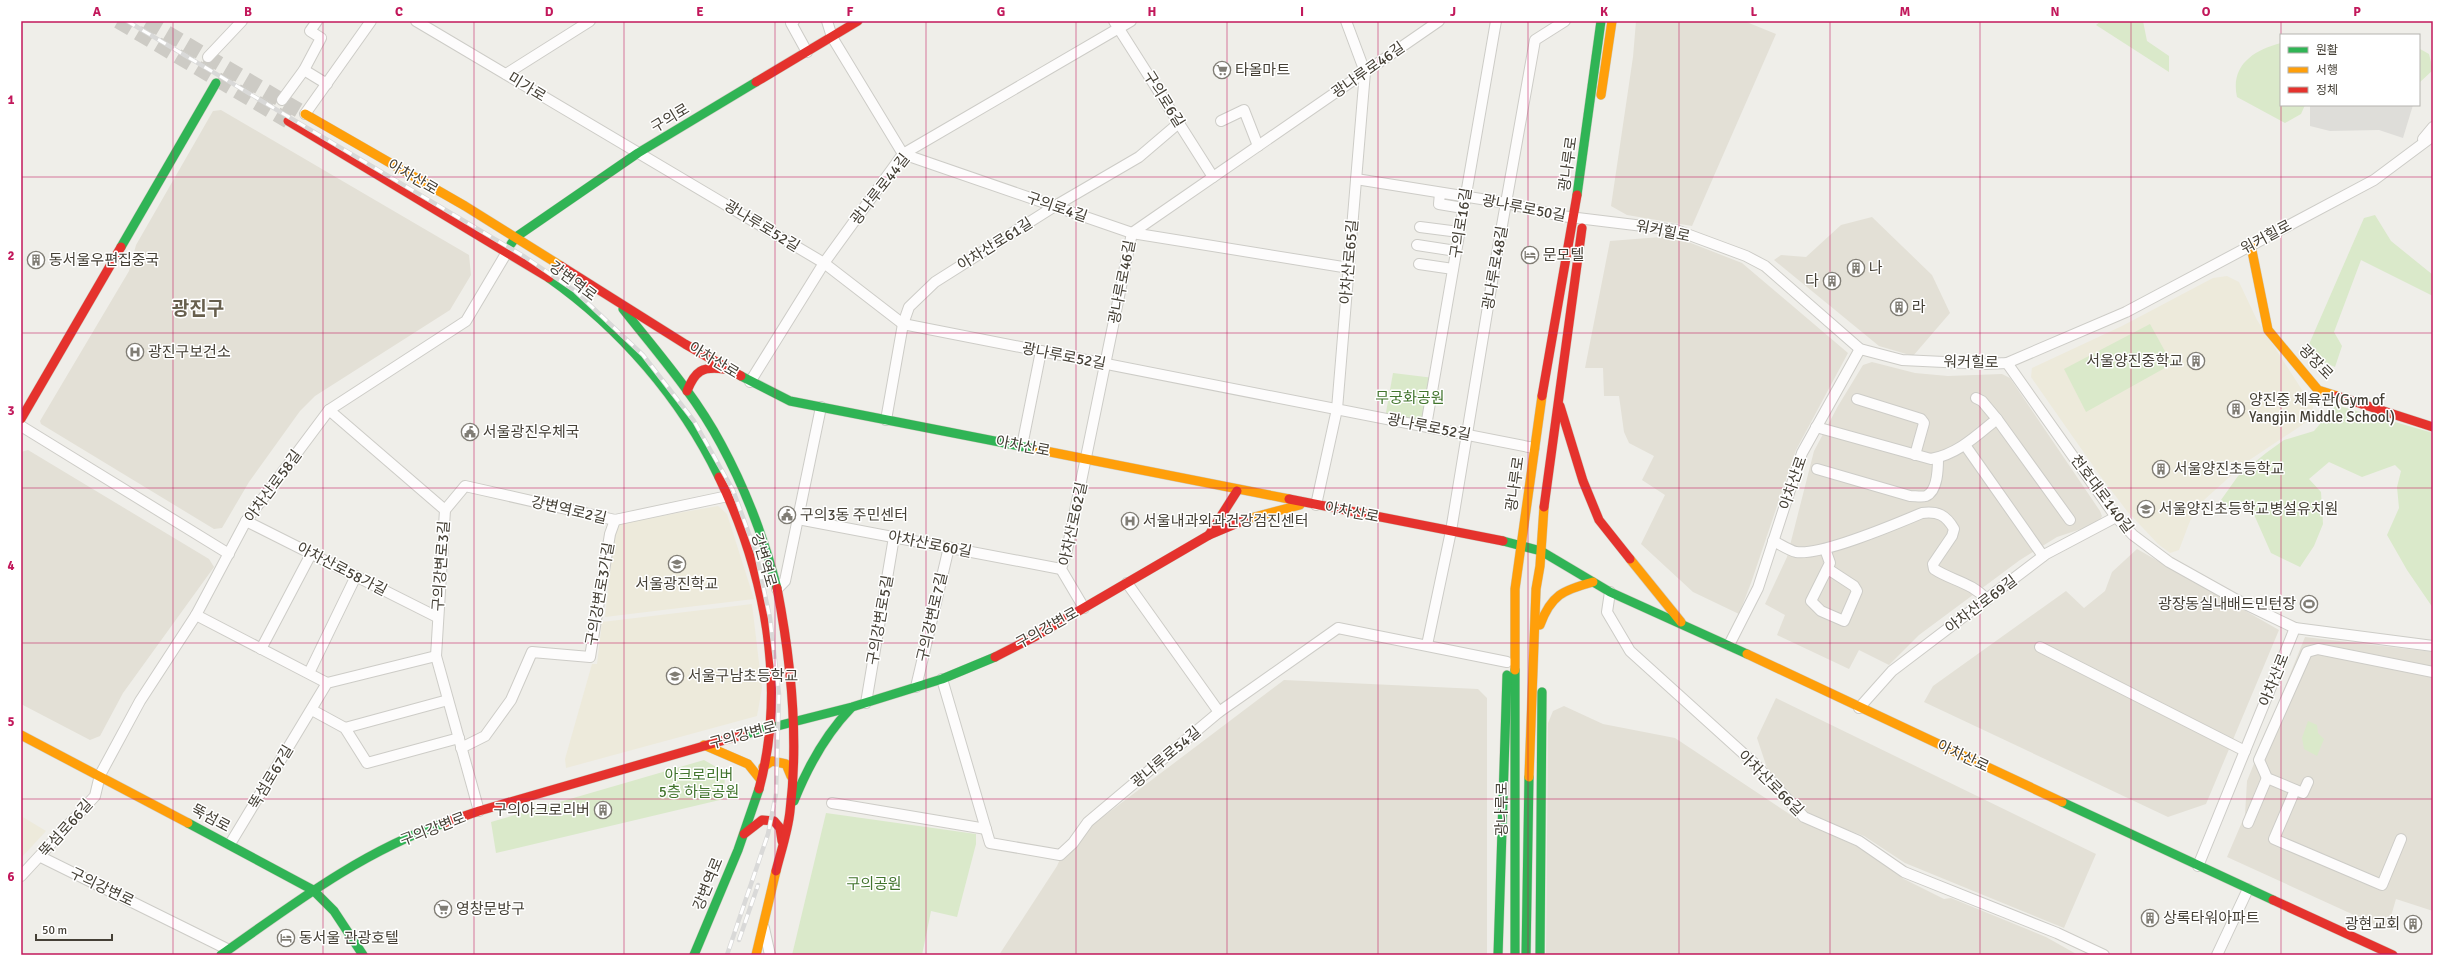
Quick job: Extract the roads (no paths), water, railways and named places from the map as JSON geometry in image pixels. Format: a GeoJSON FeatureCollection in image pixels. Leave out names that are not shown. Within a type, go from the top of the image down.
{"type":"FeatureCollection","features":[{"type":"Feature","properties":{"kind":"main road","name":"구의로"},"geometry":{"type":"LineString","coordinates":[[507,252],[516,237],[638,153],[858,21]]}},
{"type":"Feature","properties":{"kind":"main road","name":"광나루로"},"geometry":{"type":"LineString","coordinates":[[1526,955],[1528,811],[1536,589],[1541,551],[1542,518],[1581,216],[1601,21]]}},
{"type":"Feature","properties":{"kind":"main road"},"geometry":{"type":"LineString","coordinates":[[1600,106],[1612,21]]}},
{"type":"Feature","properties":{"kind":"main road"},"geometry":{"type":"LineString","coordinates":[[21,419],[216,83]]}},
{"type":"Feature","properties":{"kind":"main road","name":"아차산로"},"geometry":{"type":"LineString","coordinates":[[305,114],[516,237],[617,302],[750,382],[790,401],[1086,458],[1316,506],[1499,540],[1541,551],[1610,592],[1729,645],[1859,708],[2393,955]]}},
{"type":"Feature","properties":{"kind":"main road","name":"아차산로"},"geometry":{"type":"LineString","coordinates":[[288,121],[507,252]]}},
{"type":"Feature","properties":{"kind":"main road"},"geometry":{"type":"LineString","coordinates":[[313,136],[320,123]]}},
{"type":"Feature","properties":{"kind":"main road","name":"광나루로"},"geometry":{"type":"LineString","coordinates":[[1514,955],[1517,639],[1515,609],[1520,545],[1537,424],[1581,216]]}},
{"type":"Feature","properties":{"kind":"main road","name":"광장로"},"geometry":{"type":"LineString","coordinates":[[2251,246],[2268,330],[2318,390],[2433,427]]}},
{"type":"Feature","properties":{"kind":"main road","name":"강변역로"},"geometry":{"type":"LineString","coordinates":[[507,252],[560,286],[611,330],[648,368],[684,414],[710,459],[728,496],[752,563],[770,654],[773,692],[770,728],[763,767],[744,834],[694,955]]}},
{"type":"Feature","properties":{"kind":"main road","name":"아차산로"},"geometry":{"type":"LineString","coordinates":[[560,286],[617,302]]}},
{"type":"Feature","properties":{"kind":"main road","name":"강변역로"},"geometry":{"type":"LineString","coordinates":[[617,302],[705,416],[738,475],[766,547],[777,588],[786,638],[793,723],[790,812],[756,955]]}},
{"type":"Feature","properties":{"kind":"main road"},"geometry":{"type":"LineString","coordinates":[[687,391],[696,371],[706,366],[731,370]]}},
{"type":"Feature","properties":{"kind":"main road"},"geometry":{"type":"LineString","coordinates":[[1558,399],[1583,481],[1599,520],[1684,626]]}},
{"type":"Feature","properties":{"kind":"main road","name":"구의강변로"},"geometry":{"type":"LineString","coordinates":[[224,952],[313,890],[376,852],[427,830],[479,812],[704,745],[866,703],[942,679],[1006,651],[1084,608],[1209,535],[1237,490]]}},
{"type":"Feature","properties":{"kind":"main road"},"geometry":{"type":"LineString","coordinates":[[1209,535],[1242,520],[1304,503]]}},
{"type":"Feature","properties":{"kind":"main road"},"geometry":{"type":"LineString","coordinates":[[1535,641],[1546,607],[1557,595],[1566,589],[1593,582]]}},
{"type":"Feature","properties":{"kind":"main road"},"geometry":{"type":"LineString","coordinates":[[1498,955],[1507,662],[1509,635],[1515,609]]}},
{"type":"Feature","properties":{"kind":"main road"},"geometry":{"type":"LineString","coordinates":[[1533,661],[1542,684],[1540,955]]}},
{"type":"Feature","properties":{"kind":"main road"},"geometry":{"type":"LineString","coordinates":[[790,812],[818,750],[842,716],[852,707]]}},
{"type":"Feature","properties":{"kind":"main road","name":"뚝섬로"},"geometry":{"type":"LineString","coordinates":[[21,735],[100,774],[313,890],[334,911],[363,955]]}},
{"type":"Feature","properties":{"kind":"main road"},"geometry":{"type":"LineString","coordinates":[[704,745],[748,764],[760,779]]}},
{"type":"Feature","properties":{"kind":"main road"},"geometry":{"type":"LineString","coordinates":[[763,767],[772,761],[786,764],[791,776]]}},
{"type":"Feature","properties":{"kind":"main road"},"geometry":{"type":"LineString","coordinates":[[744,834],[762,820],[774,821],[780,828],[782,841]]}},
{"type":"Feature","properties":{"kind":"street"},"geometry":{"type":"LineString","coordinates":[[208,57],[242,21]]}},
{"type":"Feature","properties":{"kind":"street"},"geometry":{"type":"LineString","coordinates":[[282,100],[304,70],[321,38],[310,31],[317,21]]}},
{"type":"Feature","properties":{"kind":"street","name":"아차산로"},"geometry":{"type":"LineString","coordinates":[[305,114],[372,21]]}},
{"type":"Feature","properties":{"kind":"street","name":"미가로"},"geometry":{"type":"LineString","coordinates":[[416,21],[638,153]]}},
{"type":"Feature","properties":{"kind":"street"},"geometry":{"type":"LineString","coordinates":[[794,21],[791,23],[807,52]]}},
{"type":"Feature","properties":{"kind":"street"},"geometry":{"type":"LineString","coordinates":[[827,21],[832,37],[903,154]]}},
{"type":"Feature","properties":{"kind":"street","name":"광나루로44길"},"geometry":{"type":"LineString","coordinates":[[750,382],[824,263],[903,154],[1116,24],[1131,21]]}},
{"type":"Feature","properties":{"kind":"street","name":"아차산로65길"},"geometry":{"type":"LineString","coordinates":[[1316,506],[1337,409],[1365,72],[1346,21]]}},
{"type":"Feature","properties":{"kind":"street","name":"광나루로46길"},"geometry":{"type":"LineString","coordinates":[[1086,458],[1132,233],[1439,21]]}},
{"type":"Feature","properties":{"kind":"street","name":"구의로16길"},"geometry":{"type":"LineString","coordinates":[[1426,426],[1496,21]]}},
{"type":"Feature","properties":{"kind":"street","name":"광나루로48길"},"geometry":{"type":"LineString","coordinates":[[1451,531],[1535,40],[1565,21]]}},
{"type":"Feature","properties":{"kind":"street"},"geometry":{"type":"LineString","coordinates":[[506,74],[586,22]]}},
{"type":"Feature","properties":{"kind":"street","name":"구의로6길"},"geometry":{"type":"LineString","coordinates":[[1116,24],[1180,122],[1213,177]]}},
{"type":"Feature","properties":{"kind":"street"},"geometry":{"type":"LineString","coordinates":[[304,70],[327,84]]}},
{"type":"Feature","properties":{"kind":"street"},"geometry":{"type":"LineString","coordinates":[[1222,121],[1244,110],[1258,146]]}},
{"type":"Feature","properties":{"kind":"street","name":"아차산로61길"},"geometry":{"type":"LineString","coordinates":[[886,420],[903,324],[909,307],[935,282],[1055,206],[1138,157],[1180,122]]}},
{"type":"Feature","properties":{"kind":"street","name":"워커힐로"},"geometry":{"type":"LineString","coordinates":[[2406,157],[2433,127]]}},
{"type":"Feature","properties":{"kind":"street","name":"워커힐로"},"geometry":{"type":"LineString","coordinates":[[1581,216],[1676,230],[1746,256],[1765,266],[1860,348],[1902,360],[1986,364],[2007,363],[2126,312],[2251,246],[2374,180],[2433,136]]}},
{"type":"Feature","properties":{"kind":"street","name":"광나루로52길"},"geometry":{"type":"LineString","coordinates":[[638,153],[824,263],[903,324],[1534,448]]}},
{"type":"Feature","properties":{"kind":"street","name":"구의로4길"},"geometry":{"type":"LineString","coordinates":[[903,154],[1132,233],[1349,268]]}},
{"type":"Feature","properties":{"kind":"street","name":"광나루로50길"},"geometry":{"type":"LineString","coordinates":[[1356,179],[1581,216]]}},
{"type":"Feature","properties":{"kind":"street"},"geometry":{"type":"LineString","coordinates":[[1440,193],[1439,204],[1463,208]]}},
{"type":"Feature","properties":{"kind":"street"},"geometry":{"type":"LineString","coordinates":[[1420,227],[1459,232]]}},
{"type":"Feature","properties":{"kind":"street"},"geometry":{"type":"LineString","coordinates":[[1417,245],[1456,251]]}},
{"type":"Feature","properties":{"kind":"street","name":"아차산로58길"},"geometry":{"type":"LineString","coordinates":[[100,774],[140,701],[196,615],[246,521],[329,410],[466,321],[507,252]]}},
{"type":"Feature","properties":{"kind":"street"},"geometry":{"type":"LineString","coordinates":[[1419,264],[1454,269]]}},
{"type":"Feature","properties":{"kind":"street","name":"아차산로"},"geometry":{"type":"LineString","coordinates":[[1729,645],[1758,588],[1802,453],[1860,348]]}},
{"type":"Feature","properties":{"kind":"street"},"geometry":{"type":"LineString","coordinates":[[1022,446],[1041,351]]}},
{"type":"Feature","properties":{"kind":"street","name":"천호대로140길"},"geometry":{"type":"LineString","coordinates":[[2007,363],[2116,517],[2133,535],[2169,562],[2237,600],[2295,628],[2433,646]]}},
{"type":"Feature","properties":{"kind":"street"},"geometry":{"type":"LineString","coordinates":[[1976,398],[1982,401],[1997,419],[2070,520]]}},
{"type":"Feature","properties":{"kind":"street"},"geometry":{"type":"LineString","coordinates":[[1856,399],[1921,419],[1924,423],[1924,428],[1914,455]]}},
{"type":"Feature","properties":{"kind":"street"},"geometry":{"type":"LineString","coordinates":[[777,588],[785,581],[821,407]]}},
{"type":"Feature","properties":{"kind":"street","name":"구의강변로3길"},"geometry":{"type":"LineString","coordinates":[[329,410],[445,510],[437,617],[436,656],[479,812]]}},
{"type":"Feature","properties":{"kind":"street"},"geometry":{"type":"LineString","coordinates":[[1816,427],[1931,459],[1946,456],[1965,445],[1997,419]]}},
{"type":"Feature","properties":{"kind":"street"},"geometry":{"type":"LineString","coordinates":[[21,426],[229,554]]}},
{"type":"Feature","properties":{"kind":"street"},"geometry":{"type":"LineString","coordinates":[[1965,445],[2043,556]]}},
{"type":"Feature","properties":{"kind":"street","name":"아차산로62길"},"geometry":{"type":"LineString","coordinates":[[1084,608],[1061,569],[1086,458]]}},
{"type":"Feature","properties":{"kind":"street"},"geometry":{"type":"LineString","coordinates":[[1817,469],[1910,496],[1925,496],[1930,493],[1934,486],[1938,458]]}},
{"type":"Feature","properties":{"kind":"street","name":"강변역로2길"},"geometry":{"type":"LineString","coordinates":[[445,510],[465,486],[615,520],[728,496]]}},
{"type":"Feature","properties":{"kind":"street"},"geometry":{"type":"LineString","coordinates":[[1773,541],[1794,552],[1807,552],[1825,549],[1922,513],[1934,511],[1941,513],[1954,528],[1952,536],[1933,564],[1934,569],[1944,576],[1967,583],[1977,589],[1987,600]]}},
{"type":"Feature","properties":{"kind":"street","name":"아차산로69길"},"geometry":{"type":"LineString","coordinates":[[1859,708],[1892,671],[2043,556],[2116,517]]}},
{"type":"Feature","properties":{"kind":"street","name":"아차산로60길"},"geometry":{"type":"LineString","coordinates":[[798,519],[1061,569]]}},
{"type":"Feature","properties":{"kind":"street","name":"구의강변로3가길"},"geometry":{"type":"LineString","coordinates":[[460,743],[485,736],[511,700],[532,652],[590,657],[610,534],[615,520]]}},
{"type":"Feature","properties":{"kind":"street","name":"아차산로58가길"},"geometry":{"type":"LineString","coordinates":[[246,521],[437,617]]}},
{"type":"Feature","properties":{"kind":"street"},"geometry":{"type":"LineString","coordinates":[[1427,646],[1451,531]]}},
{"type":"Feature","properties":{"kind":"street","name":"구의강변로5길"},"geometry":{"type":"LineString","coordinates":[[866,703],[894,537]]}},
{"type":"Feature","properties":{"kind":"street","name":"구의강변로7길"},"geometry":{"type":"LineString","coordinates":[[916,687],[949,547]]}},
{"type":"Feature","properties":{"kind":"street"},"geometry":{"type":"LineString","coordinates":[[1825,549],[1829,558],[1828,569],[1811,601],[1821,611],[1844,621],[1857,591],[1854,586],[1828,569]]}},
{"type":"Feature","properties":{"kind":"street"},"geometry":{"type":"LineString","coordinates":[[261,649],[311,554]]}},
{"type":"Feature","properties":{"kind":"street"},"geometry":{"type":"LineString","coordinates":[[309,674],[356,576]]}},
{"type":"Feature","properties":{"kind":"street"},"geometry":{"type":"LineString","coordinates":[[1127,583],[1219,712]]}},
{"type":"Feature","properties":{"kind":"street","name":"아차산로66길"},"geometry":{"type":"LineString","coordinates":[[1610,592],[1606,612],[1630,651],[1756,765],[1804,817],[1859,841],[1904,872],[2057,932],[2104,955]]}},
{"type":"Feature","properties":{"kind":"street"},"geometry":{"type":"LineString","coordinates":[[196,615],[327,683],[436,656]]}},
{"type":"Feature","properties":{"kind":"street","name":"광나루로54길"},"geometry":{"type":"LineString","coordinates":[[942,679],[990,843],[1060,856],[1073,843],[1088,822],[1219,712],[1338,628],[1507,662]]}},
{"type":"Feature","properties":{"kind":"street","name":"아차산로"},"geometry":{"type":"LineString","coordinates":[[2198,866],[2295,628]]}},
{"type":"Feature","properties":{"kind":"street"},"geometry":{"type":"LineString","coordinates":[[2040,647],[2245,751]]}},
{"type":"Feature","properties":{"kind":"street"},"geometry":{"type":"LineString","coordinates":[[2308,782],[2303,793],[2267,778],[2259,760],[2307,652],[2318,649],[2433,672]]}},
{"type":"Feature","properties":{"kind":"street","name":"뚝섬로67길"},"geometry":{"type":"LineString","coordinates":[[230,844],[327,683]]}},
{"type":"Feature","properties":{"kind":"street"},"geometry":{"type":"LineString","coordinates":[[345,728],[448,700]]}},
{"type":"Feature","properties":{"kind":"street"},"geometry":{"type":"LineString","coordinates":[[312,710],[345,728],[367,763],[460,743]]}},
{"type":"Feature","properties":{"kind":"street","name":"뚝섬로66길"},"geometry":{"type":"LineString","coordinates":[[21,876],[41,857],[94,796],[100,774]]}},
{"type":"Feature","properties":{"kind":"street"},"geometry":{"type":"LineString","coordinates":[[2248,824],[2267,778]]}},
{"type":"Feature","properties":{"kind":"street"},"geometry":{"type":"LineString","coordinates":[[2295,790],[2274,839],[2382,885],[2401,839]]}},
{"type":"Feature","properties":{"kind":"street"},"geometry":{"type":"LineString","coordinates":[[832,803],[986,829]]}},
{"type":"Feature","properties":{"kind":"street","name":"구의강변로"},"geometry":{"type":"LineString","coordinates":[[41,857],[224,952]]}},
{"type":"Feature","properties":{"kind":"street"},"geometry":{"type":"LineString","coordinates":[[2218,955],[2248,888]]}},
{"type":"Feature","properties":{"kind":"street"},"geometry":{"type":"LineString","coordinates":[[763,924],[770,955]]}},
{"type":"Feature","properties":{"kind":"tunnel"},"geometry":{"type":"LineString","coordinates":[[118,21],[288,121]]}},
{"type":"Feature","properties":{"kind":"tunnel"},"geometry":{"type":"LineString","coordinates":[[147,21],[305,114]]}},
{"type":"Feature","properties":{"kind":"railway"},"geometry":{"type":"LineString","coordinates":[[127,21],[525,257],[575,291],[643,355],[694,421],[733,490],[756,553],[770,618],[779,694],[776,794],[768,834],[727,955]]}},
{"type":"Feature","properties":{"kind":"railway"},"geometry":{"type":"LineString","coordinates":[[739,940],[758,885]]}},
{"type":"Feature","properties":{"kind":"place","name":"타올마트"},"geometry":{"type":"Point","coordinates":[1222,70]}},
{"type":"Feature","properties":{"kind":"place","name":"문모텔"},"geometry":{"type":"Point","coordinates":[1530,255]}},
{"type":"Feature","properties":{"kind":"place","name":"동서울우편집중국"},"geometry":{"type":"Point","coordinates":[36,260]}},
{"type":"Feature","properties":{"kind":"place","name":"나"},"geometry":{"type":"Point","coordinates":[1856,268]}},
{"type":"Feature","properties":{"kind":"place","name":"다"},"geometry":{"type":"Point","coordinates":[1832,281]}},
{"type":"Feature","properties":{"kind":"place","name":"라"},"geometry":{"type":"Point","coordinates":[1899,307]}},
{"type":"Feature","properties":{"kind":"place","name":"광진구보건소"},"geometry":{"type":"Point","coordinates":[135,352]}},
{"type":"Feature","properties":{"kind":"place","name":"서울양진중학교"},"geometry":{"type":"Point","coordinates":[2196,361]}},
{"type":"Feature","properties":{"kind":"place","name":"양진중 체육관(Gym of Yangjin Middle School)"},"geometry":{"type":"Point","coordinates":[2236,409]}},
{"type":"Feature","properties":{"kind":"place","name":"서울광진우체국"},"geometry":{"type":"Point","coordinates":[470,432]}},
{"type":"Feature","properties":{"kind":"place","name":"서울양진초등학교"},"geometry":{"type":"Point","coordinates":[2161,469]}},
{"type":"Feature","properties":{"kind":"place","name":"서울양진초등학교병설유치원"},"geometry":{"type":"Point","coordinates":[2146,509]}},
{"type":"Feature","properties":{"kind":"place","name":"구의3동 주민센터"},"geometry":{"type":"Point","coordinates":[787,515]}},
{"type":"Feature","properties":{"kind":"place","name":"서울내과외과건강검진센터"},"geometry":{"type":"Point","coordinates":[1130,521]}},
{"type":"Feature","properties":{"kind":"place","name":"서울광진학교"},"geometry":{"type":"Point","coordinates":[677,564]}},
{"type":"Feature","properties":{"kind":"place","name":"광장동실내배드민턴장"},"geometry":{"type":"Point","coordinates":[2309,604]}},
{"type":"Feature","properties":{"kind":"place","name":"서울구남초등학교"},"geometry":{"type":"Point","coordinates":[675,676]}},
{"type":"Feature","properties":{"kind":"place","name":"구의아크로리버"},"geometry":{"type":"Point","coordinates":[603,810]}},
{"type":"Feature","properties":{"kind":"place","name":"영창문방구"},"geometry":{"type":"Point","coordinates":[443,909]}},
{"type":"Feature","properties":{"kind":"place","name":"상록타워아파트"},"geometry":{"type":"Point","coordinates":[2150,918]}},
{"type":"Feature","properties":{"kind":"place","name":"광현교회"},"geometry":{"type":"Point","coordinates":[2413,924]}},
{"type":"Feature","properties":{"kind":"place","name":"동서울 관광호텔"},"geometry":{"type":"Point","coordinates":[286,938]}},
{"type":"Feature","properties":{"kind":"district","name":"광진구"},"geometry":{"type":"Point","coordinates":[198,309]}},
{"type":"Feature","properties":{"kind":"park label","name":"무궁화공원"},"geometry":{"type":"Point","coordinates":[1410,398]}},
{"type":"Feature","properties":{"kind":"park label","name":"아크로리버 5층 하늘공원"},"geometry":{"type":"Point","coordinates":[699,784]}},
{"type":"Feature","properties":{"kind":"park label","name":"구의공원"},"geometry":{"type":"Point","coordinates":[874,884]}}]}
